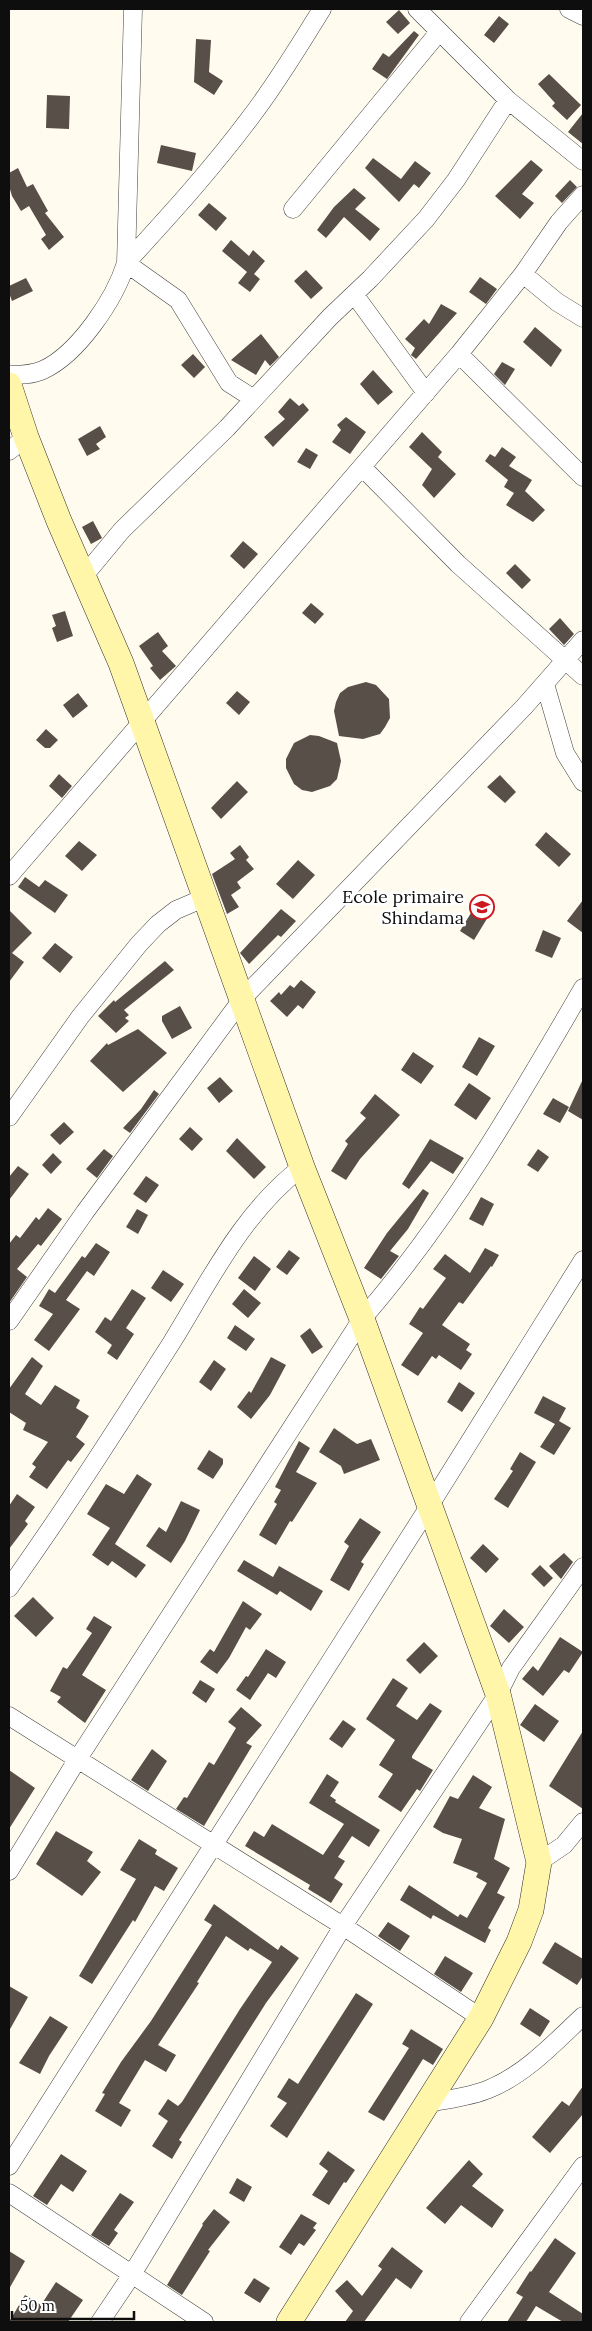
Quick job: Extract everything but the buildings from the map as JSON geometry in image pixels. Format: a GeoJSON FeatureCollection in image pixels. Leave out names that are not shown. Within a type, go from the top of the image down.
{"type":"FeatureCollection","features":[{"type":"Feature","properties":{"kind":"street"},"geometry":{"type":"LineString","coordinates":[[9,375],[41,371],[69,352],[100,313],[122,275],[126,263],[133,9]]}},
{"type":"Feature","properties":{"kind":"street"},"geometry":{"type":"LineString","coordinates":[[126,263],[201,180],[236,137],[270,90],[322,9]]}},
{"type":"Feature","properties":{"kind":"street"},"geometry":{"type":"LineString","coordinates":[[417,9],[508,100],[583,161]]}},
{"type":"Feature","properties":{"kind":"street"},"geometry":{"type":"LineString","coordinates":[[570,9],[583,16]]}},
{"type":"Feature","properties":{"kind":"street"},"geometry":{"type":"LineString","coordinates":[[293,209],[439,32]]}},
{"type":"Feature","properties":{"kind":"street"},"geometry":{"type":"LineString","coordinates":[[83,577],[122,530],[254,399],[426,219],[456,180],[508,100]]}},
{"type":"Feature","properties":{"kind":"street"},"geometry":{"type":"LineString","coordinates":[[9,876],[426,394],[523,274],[559,222],[583,194]]}},
{"type":"Feature","properties":{"kind":"street"},"geometry":{"type":"LineString","coordinates":[[126,263],[178,300],[230,383],[254,399]]}},
{"type":"Feature","properties":{"kind":"street"},"geometry":{"type":"LineString","coordinates":[[523,274],[557,302],[583,318]]}},
{"type":"Feature","properties":{"kind":"street"},"geometry":{"type":"LineString","coordinates":[[354,294],[426,394]]}},
{"type":"Feature","properties":{"kind":"street"},"geometry":{"type":"LineString","coordinates":[[459,354],[583,477]]}},
{"type":"Feature","properties":{"kind":"street"},"geometry":{"type":"LineString","coordinates":[[9,385],[18,444],[83,577],[121,663],[204,898],[243,998],[302,1167],[362,1319],[498,1694],[539,1862],[531,1910],[519,1942],[481,2018],[289,2322]]}},
{"type":"Feature","properties":{"kind":"street"},"geometry":{"type":"LineString","coordinates":[[362,467],[458,564],[583,676]]}},
{"type":"Feature","properties":{"kind":"street"},"geometry":{"type":"LineString","coordinates":[[9,1322],[85,1212],[243,998],[545,684],[583,640]]}},
{"type":"Feature","properties":{"kind":"street"},"geometry":{"type":"LineString","coordinates":[[545,684],[565,753],[583,782]]}},
{"type":"Feature","properties":{"kind":"street"},"geometry":{"type":"LineString","coordinates":[[9,1117],[80,1017],[139,944],[158,924],[176,910],[204,898]]}},
{"type":"Feature","properties":{"kind":"street"},"geometry":{"type":"LineString","coordinates":[[9,1872],[77,1760],[362,1319],[405,1267],[486,1149],[583,988]]}},
{"type":"Feature","properties":{"kind":"street"},"geometry":{"type":"LineString","coordinates":[[9,1588],[107,1442],[242,1230],[279,1184],[302,1167]]}},
{"type":"Feature","properties":{"kind":"street"},"geometry":{"type":"LineString","coordinates":[[9,2166],[430,1506],[583,1260]]}},
{"type":"Feature","properties":{"kind":"street"},"geometry":{"type":"LineString","coordinates":[[100,2322],[131,2276],[343,1926],[498,1694],[511,1668],[583,1567]]}},
{"type":"Feature","properties":{"kind":"street"},"geometry":{"type":"LineString","coordinates":[[9,1716],[343,1926],[481,2018]]}},
{"type":"Feature","properties":{"kind":"street"},"geometry":{"type":"LineString","coordinates":[[539,1862],[564,1845],[583,1822]]}},
{"type":"Feature","properties":{"kind":"street"},"geometry":{"type":"LineString","coordinates":[[429,2103],[474,2095],[507,2080],[534,2061],[583,2016]]}},
{"type":"Feature","properties":{"kind":"street"},"geometry":{"type":"LineString","coordinates":[[469,2322],[583,2166]]}},
{"type":"Feature","properties":{"kind":"street"},"geometry":{"type":"LineString","coordinates":[[9,2193],[131,2276],[204,2322]]}},
{"type":"Feature","properties":{"kind":"place","name":"Ecole primaire Shindama"},"geometry":{"type":"Point","coordinates":[482,907]}}]}
